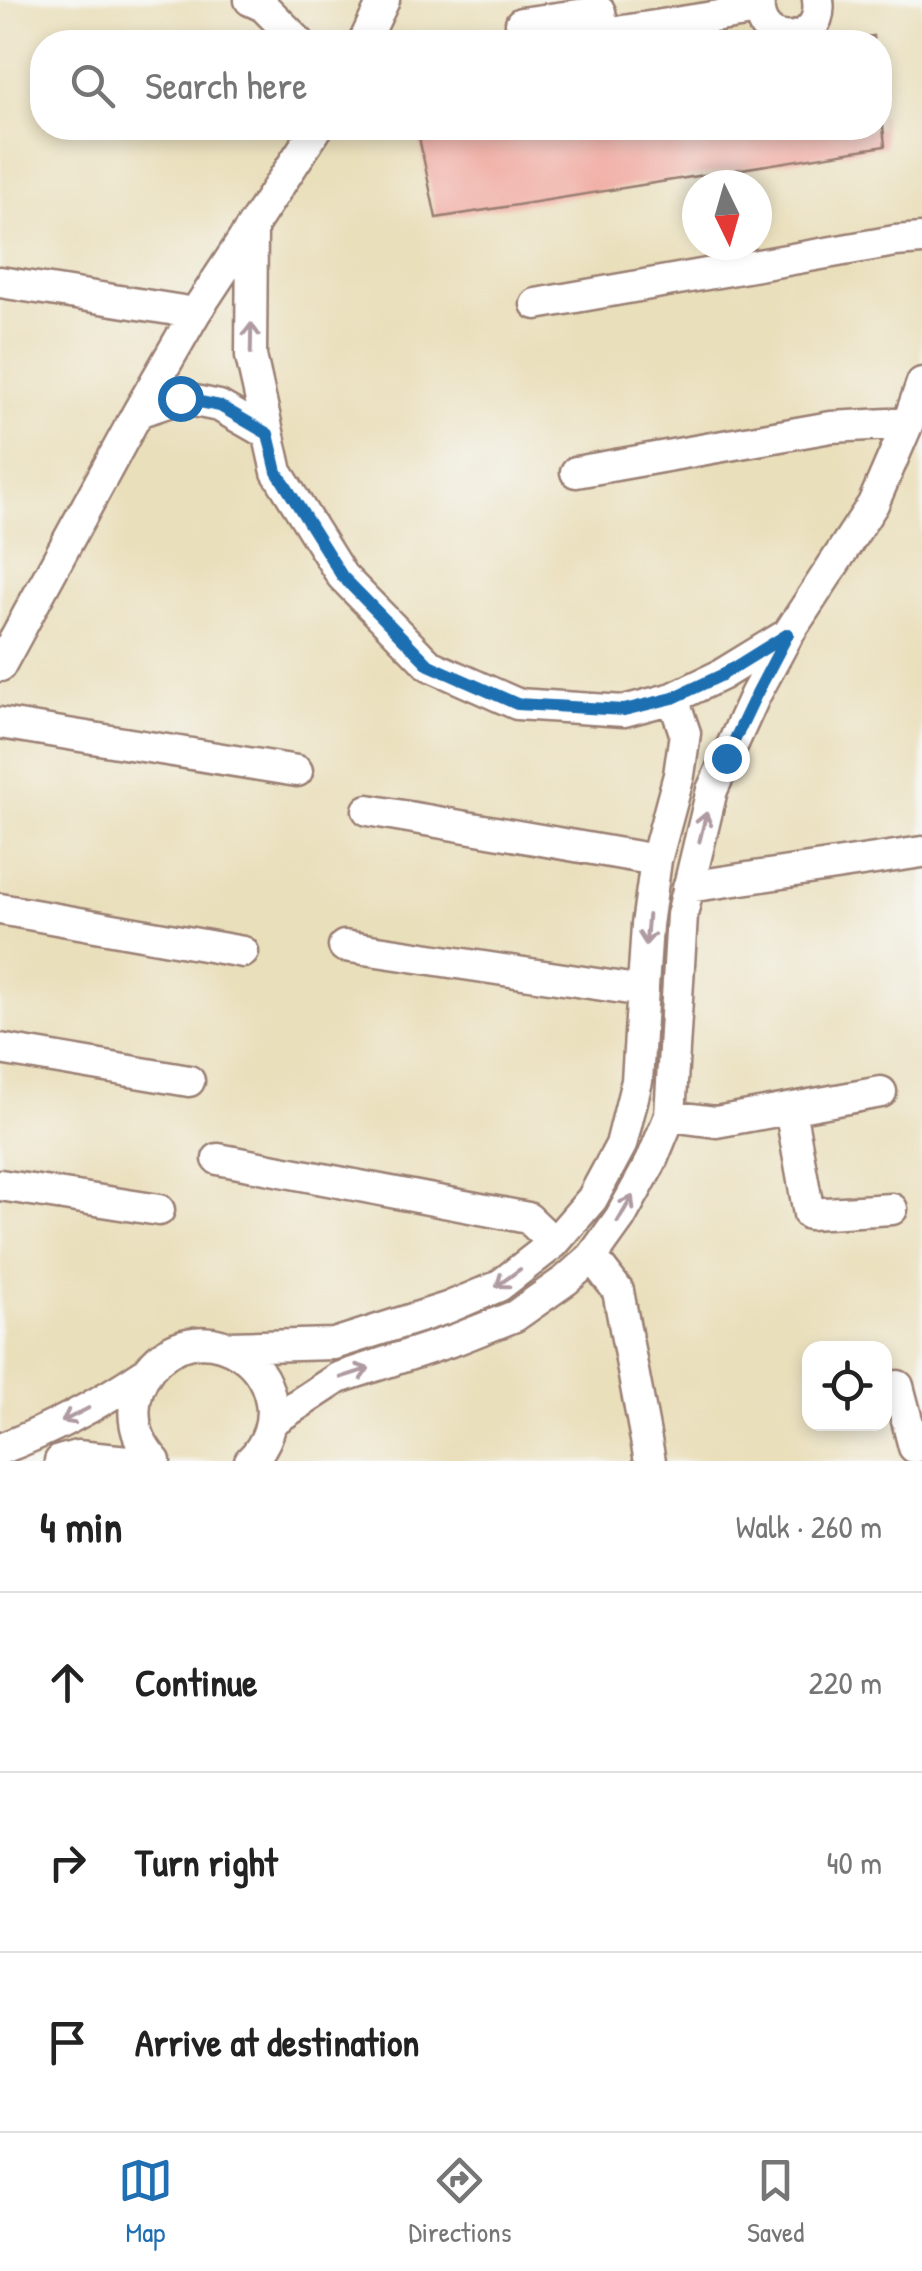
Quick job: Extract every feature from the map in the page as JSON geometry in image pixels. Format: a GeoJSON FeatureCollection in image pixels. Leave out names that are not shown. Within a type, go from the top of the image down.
{"type":"FeatureCollection","features":[{"type":"Feature","properties":{"kind":"street"},"geometry":{"type":"LineString","coordinates":[[250,0],[263,6],[287,30]]}},
{"type":"Feature","properties":{"kind":"street"},"geometry":{"type":"LineString","coordinates":[[370,30],[384,0]]}},
{"type":"Feature","properties":{"kind":"street"},"geometry":{"type":"LineString","coordinates":[[807,30],[817,18],[818,0]]}},
{"type":"Feature","properties":{"kind":"street"},"geometry":{"type":"LineString","coordinates":[[641,30],[758,5],[760,20],[770,30]]}},
{"type":"Feature","properties":{"kind":"street"},"geometry":{"type":"LineString","coordinates":[[522,30],[521,23],[600,12],[603,30]]}},
{"type":"Feature","properties":{"kind":"street"},"geometry":{"type":"LineString","coordinates":[[0,666],[195,313],[309,140]]}},
{"type":"Feature","properties":{"kind":"street"},"geometry":{"type":"LineString","coordinates":[[252,228],[250,356],[277,472],[342,576],[429,665],[517,704],[624,710],[673,698],[722,675],[788,634]]}},
{"type":"Feature","properties":{"kind":"street"},"geometry":{"type":"LineString","coordinates":[[536,304],[895,240],[922,239]]}},
{"type":"Feature","properties":{"kind":"street"},"geometry":{"type":"LineString","coordinates":[[0,282],[195,313]]}},
{"type":"Feature","properties":{"kind":"street"},"geometry":{"type":"LineString","coordinates":[[272,1422],[338,1378],[515,1316],[592,1257],[620,1218],[651,1162],[670,1116],[682,914],[712,790],[788,634],[872,504],[922,383]]}},
{"type":"Feature","properties":{"kind":"street"},"geometry":{"type":"LineString","coordinates":[[138,412],[180,398],[220,406],[268,434]]}},
{"type":"Feature","properties":{"kind":"street"},"geometry":{"type":"LineString","coordinates":[[576,472],[831,428],[908,423]]}},
{"type":"Feature","properties":{"kind":"street"},"geometry":{"type":"LineString","coordinates":[[0,1449],[109,1398],[161,1356],[182,1345],[334,1344],[447,1308],[499,1286],[554,1242],[592,1199],[621,1145],[637,1081],[647,925],[656,860],[679,775],[685,733],[673,698]]}},
{"type":"Feature","properties":{"kind":"street"},"geometry":{"type":"LineString","coordinates":[[0,723],[297,771]]}},
{"type":"Feature","properties":{"kind":"street"},"geometry":{"type":"LineString","coordinates":[[368,810],[656,860]]}},
{"type":"Feature","properties":{"kind":"street"},"geometry":{"type":"LineString","coordinates":[[688,887],[922,852]]}},
{"type":"Feature","properties":{"kind":"street"},"geometry":{"type":"LineString","coordinates":[[0,909],[243,952]]}},
{"type":"Feature","properties":{"kind":"street"},"geometry":{"type":"LineString","coordinates":[[344,946],[644,992]]}},
{"type":"Feature","properties":{"kind":"street"},"geometry":{"type":"LineString","coordinates":[[0,1049],[189,1081]]}},
{"type":"Feature","properties":{"kind":"street"},"geometry":{"type":"LineString","coordinates":[[670,1116],[716,1122],[881,1092]]}},
{"type":"Feature","properties":{"kind":"street"},"geometry":{"type":"LineString","coordinates":[[790,1109],[809,1214],[892,1209]]}},
{"type":"Feature","properties":{"kind":"street"},"geometry":{"type":"LineString","coordinates":[[218,1159],[528,1218],[554,1242]]}},
{"type":"Feature","properties":{"kind":"street"},"geometry":{"type":"LineString","coordinates":[[0,1184],[158,1210]]}},
{"type":"Feature","properties":{"kind":"street"},"geometry":{"type":"LineString","coordinates":[[592,1257],[618,1291],[650,1461]]}},
{"type":"Feature","properties":{"kind":"street"},"geometry":{"type":"LineString","coordinates":[[229,1347],[249,1360],[263,1377],[271,1399],[272,1422],[266,1439],[250,1461]]}},
{"type":"Feature","properties":{"kind":"street"},"geometry":{"type":"LineString","coordinates":[[144,1373],[133,1412],[137,1432],[155,1461]]}},
{"type":"Feature","properties":{"kind":"street"},"geometry":{"type":"LineString","coordinates":[[898,1386],[914,1446],[922,1445]]}},
{"type":"Feature","properties":{"kind":"street"},"geometry":{"type":"LineString","coordinates":[[60,1461],[77,1456],[128,1461]]}},
{"type":"Feature","properties":{"kind":"building"},"geometry":{"type":"Polygon","coordinates":[[[420,140],[884,140],[885,146],[735,170],[682,170],[682,179],[436,218],[420,140]]]}},
{"type":"Feature","properties":{"kind":"route"},"geometry":{"type":"LineString","coordinates":[[180,398],[220,406],[268,434],[277,472],[342,576],[429,665],[517,704],[624,710],[673,698],[722,675],[788,634],[726,758]]}}]}
